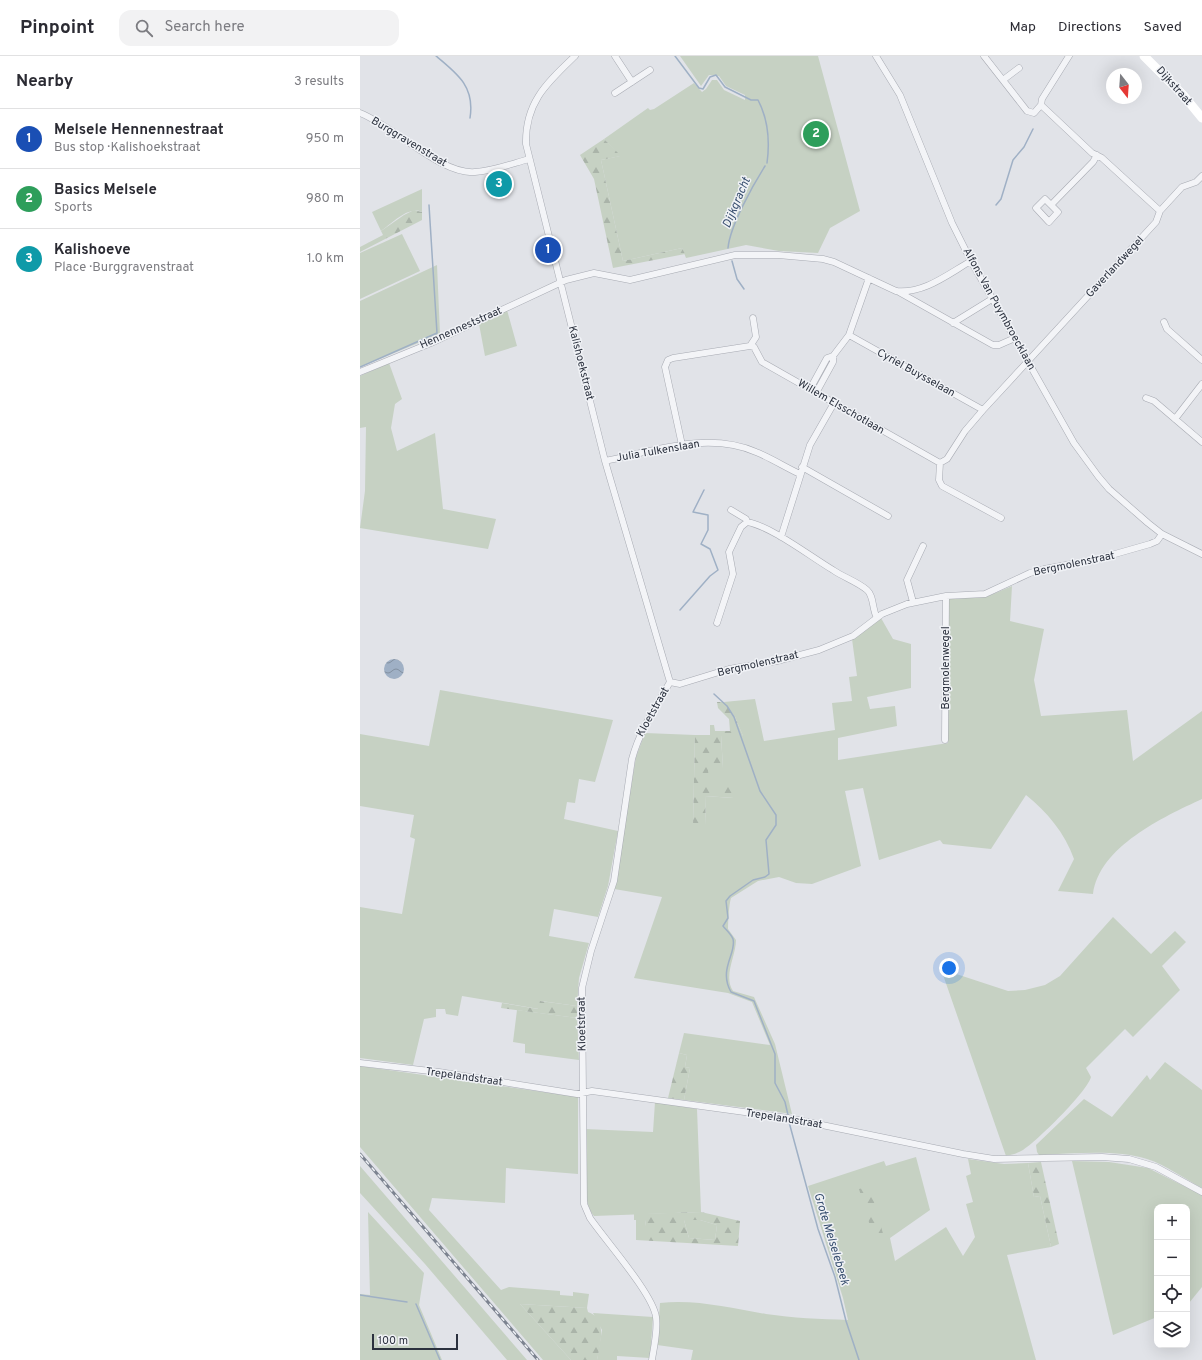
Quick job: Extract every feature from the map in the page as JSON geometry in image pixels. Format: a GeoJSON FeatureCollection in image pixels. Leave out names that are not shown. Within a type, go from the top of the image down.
{"type":"FeatureCollection","features":[{"type":"Feature","properties":{"kind":"main road","name":"Dijkstraat"},"geometry":{"type":"LineString","coordinates":[[1144,56],[1184,96],[1202,118]]}},
{"type":"Feature","properties":{"kind":"street","name":"Kalishoekstraat"},"geometry":{"type":"LineString","coordinates":[[575,56],[546,84],[537,97],[528,116],[526,132],[529,159],[606,461],[670,682]]}},
{"type":"Feature","properties":{"kind":"street"},"geometry":{"type":"LineString","coordinates":[[615,56],[632,82]]}},
{"type":"Feature","properties":{"kind":"street","name":"Alfons Van Puymbroecklaan"},"geometry":{"type":"LineString","coordinates":[[876,56],[900,95],[952,223],[971,261],[1074,443],[1109,490],[1162,534]]}},
{"type":"Feature","properties":{"kind":"street"},"geometry":{"type":"LineString","coordinates":[[984,56],[1028,111],[1034,113],[1041,104],[1042,99],[1069,56]]}},
{"type":"Feature","properties":{"kind":"street"},"geometry":{"type":"LineString","coordinates":[[1003,80],[1019,68]]}},
{"type":"Feature","properties":{"kind":"street"},"geometry":{"type":"LineString","coordinates":[[615,93],[650,70]]}},
{"type":"Feature","properties":{"kind":"street"},"geometry":{"type":"LineString","coordinates":[[1041,104],[1092,153],[1102,158],[1160,211]]}},
{"type":"Feature","properties":{"kind":"street","name":"Burggravenstraat"},"geometry":{"type":"LineString","coordinates":[[360,113],[385,126],[443,164],[458,170],[475,172],[529,159]]}},
{"type":"Feature","properties":{"kind":"street"},"geometry":{"type":"LineString","coordinates":[[1051,205],[1093,162],[1097,155]]}},
{"type":"Feature","properties":{"kind":"street","name":"Gaverlandwegel"},"geometry":{"type":"LineString","coordinates":[[940,463],[947,459],[965,431],[983,410],[1097,284],[1156,222],[1160,211],[1182,187],[1196,182],[1202,176]]}},
{"type":"Feature","properties":{"kind":"street","name":"Hennenneststraat"},"geometry":{"type":"LineString","coordinates":[[360,372],[431,343],[561,282],[598,273],[630,280],[734,255],[746,254],[823,258],[896,291],[993,345],[999,345],[1015,338]]}},
{"type":"Feature","properties":{"kind":"street"},"geometry":{"type":"LineString","coordinates":[[896,291],[919,290],[971,261]]}},
{"type":"Feature","properties":{"kind":"street"},"geometry":{"type":"LineString","coordinates":[[810,389],[828,358],[833,356],[849,335],[870,278]]}},
{"type":"Feature","properties":{"kind":"street"},"geometry":{"type":"LineString","coordinates":[[919,290],[916,296],[921,306]]}},
{"type":"Feature","properties":{"kind":"street"},"geometry":{"type":"LineString","coordinates":[[954,323],[992,299]]}},
{"type":"Feature","properties":{"kind":"street"},"geometry":{"type":"LineString","coordinates":[[682,445],[665,367],[668,361],[673,358],[750,346],[756,337],[753,318]]}},
{"type":"Feature","properties":{"kind":"street"},"geometry":{"type":"LineString","coordinates":[[1164,322],[1168,329],[1202,360]]}},
{"type":"Feature","properties":{"kind":"street","name":"Cyriel Buysselaan"},"geometry":{"type":"LineString","coordinates":[[849,335],[983,410]]}},
{"type":"Feature","properties":{"kind":"street","name":"Willem Elsschotlaan"},"geometry":{"type":"LineString","coordinates":[[750,346],[754,347],[762,362],[940,463]]}},
{"type":"Feature","properties":{"kind":"street"},"geometry":{"type":"LineString","coordinates":[[816,393],[833,362],[833,356]]}},
{"type":"Feature","properties":{"kind":"street"},"geometry":{"type":"LineString","coordinates":[[1175,419],[1202,384]]}},
{"type":"Feature","properties":{"kind":"street"},"geometry":{"type":"LineString","coordinates":[[1146,398],[1154,401],[1202,442]]}},
{"type":"Feature","properties":{"kind":"street"},"geometry":{"type":"LineString","coordinates":[[781,537],[810,445],[834,403]]}},
{"type":"Feature","properties":{"kind":"street","name":"Julia Tulkenslaan"},"geometry":{"type":"LineString","coordinates":[[606,461],[697,442],[740,446],[756,451],[800,474]]}},
{"type":"Feature","properties":{"kind":"street"},"geometry":{"type":"LineString","coordinates":[[940,463],[939,480],[942,486],[1001,518]]}},
{"type":"Feature","properties":{"kind":"street"},"geometry":{"type":"LineString","coordinates":[[802,467],[888,516]]}},
{"type":"Feature","properties":{"kind":"street"},"geometry":{"type":"LineString","coordinates":[[731,510],[746,519],[747,522],[781,537],[833,570],[867,589],[871,594],[873,611],[877,618]]}},
{"type":"Feature","properties":{"kind":"street"},"geometry":{"type":"LineString","coordinates":[[717,623],[734,574],[729,559],[729,552],[741,526],[747,522]]}},
{"type":"Feature","properties":{"kind":"street"},"geometry":{"type":"LineString","coordinates":[[1162,534],[1202,554]]}},
{"type":"Feature","properties":{"kind":"street","name":"Bergmolenstraat"},"geometry":{"type":"LineString","coordinates":[[670,682],[680,684],[686,683],[724,670],[777,661],[833,645],[853,636],[877,618],[892,610],[913,602],[946,596],[985,594],[1037,571],[1094,560],[1153,543],[1162,534]]}},
{"type":"Feature","properties":{"kind":"street"},"geometry":{"type":"LineString","coordinates":[[913,602],[907,580],[923,546]]}},
{"type":"Feature","properties":{"kind":"street","name":"Bergmolenwegel"},"geometry":{"type":"LineString","coordinates":[[946,596],[946,740]]}},
{"type":"Feature","properties":{"kind":"street","name":"Kloetstraat"},"geometry":{"type":"LineString","coordinates":[[652,1360],[657,1324],[655,1311],[646,1294],[590,1218],[584,1204],[582,988],[585,972],[614,881],[635,748],[654,707],[670,682]]}},
{"type":"Feature","properties":{"kind":"street","name":"Trepelandstraat"},"geometry":{"type":"LineString","coordinates":[[360,1063],[439,1072],[577,1094],[592,1091],[788,1118],[994,1159],[1087,1157],[1129,1159],[1156,1167],[1202,1192]]}},
{"type":"Feature","properties":{"kind":"green space"},"geometry":{"type":"Polygon","coordinates":[[[680,56],[818,56],[860,211],[830,228],[818,253],[779,251],[746,245],[686,258],[682,248],[623,261],[601,160],[620,156],[604,139],[648,108],[650,110],[654,109],[694,83],[702,92],[712,80],[717,80],[724,90],[745,100],[745,95],[726,86],[719,76],[709,75],[701,86],[680,56]]]}},
{"type":"Feature","properties":{"kind":"green space"},"geometry":{"type":"Polygon","coordinates":[[[604,139],[621,156],[601,160],[623,261],[682,248],[685,254],[613,268],[594,179],[580,155],[604,139]]]}},
{"type":"Feature","properties":{"kind":"green space"},"geometry":{"type":"Polygon","coordinates":[[[422,189],[422,212],[412,211],[406,213],[381,231],[372,212],[422,189]]]}},
{"type":"Feature","properties":{"kind":"green space"},"geometry":{"type":"Polygon","coordinates":[[[414,210],[422,212],[422,220],[360,252],[360,247],[383,235],[381,231],[414,210]]]}},
{"type":"Feature","properties":{"kind":"green space"},"geometry":{"type":"Polygon","coordinates":[[[402,234],[420,271],[360,299],[360,253],[402,234]]]}},
{"type":"Feature","properties":{"kind":"green space"},"geometry":{"type":"Polygon","coordinates":[[[437,265],[440,334],[360,367],[360,301],[437,265]]]}},
{"type":"Feature","properties":{"kind":"green space"},"geometry":{"type":"Polygon","coordinates":[[[507,310],[517,346],[485,356],[479,324],[507,310]]]}},
{"type":"Feature","properties":{"kind":"green space"},"geometry":{"type":"Polygon","coordinates":[[[389,363],[402,399],[395,404],[391,428],[397,451],[435,433],[443,509],[496,519],[488,549],[360,528],[365,491],[366,427],[360,428],[360,376],[389,363]]]}},
{"type":"Feature","properties":{"kind":"green space"},"geometry":{"type":"Polygon","coordinates":[[[1012,586],[1010,621],[1044,629],[1034,680],[1041,716],[1127,710],[1133,761],[1202,711],[1202,799],[1152,825],[1120,848],[1107,862],[1098,877],[1093,894],[1058,891],[1074,859],[1066,840],[1048,816],[1026,795],[991,849],[943,844],[940,840],[879,860],[863,788],[845,791],[861,866],[812,884],[796,883],[779,877],[758,881],[731,898],[730,904],[728,929],[736,940],[729,979],[730,985],[733,991],[754,997],[775,1044],[792,1114],[684,1100],[690,1068],[685,1067],[687,1055],[679,1053],[684,1033],[770,1045],[752,1002],[728,993],[634,978],[662,897],[614,889],[636,757],[645,733],[695,735],[693,824],[706,825],[705,796],[733,798],[733,787],[708,787],[708,768],[723,768],[721,735],[743,736],[735,717],[724,702],[755,699],[764,741],[835,730],[832,703],[852,701],[849,677],[857,676],[852,639],[881,618],[893,639],[911,644],[911,688],[867,697],[870,709],[895,706],[897,726],[838,738],[838,760],[948,743],[947,599],[986,597],[1012,586]]]}},
{"type":"Feature","properties":{"kind":"green space"},"geometry":{"type":"Polygon","coordinates":[[[440,690],[613,720],[595,782],[579,779],[575,803],[567,802],[564,819],[618,831],[608,886],[598,917],[554,909],[549,936],[589,943],[579,978],[577,1006],[541,1001],[539,1009],[462,996],[458,1016],[446,1014],[445,1009],[436,1009],[436,1017],[424,1019],[413,1065],[360,1058],[360,907],[402,914],[415,839],[410,837],[414,815],[360,806],[360,734],[429,746],[440,690]]]}},
{"type":"Feature","properties":{"kind":"green space"},"geometry":{"type":"Polygon","coordinates":[[[717,702],[724,702],[735,717],[743,736],[721,736],[723,768],[708,768],[709,786],[733,787],[734,798],[705,796],[706,825],[693,825],[695,735],[710,735],[710,725],[714,725],[715,731],[730,731],[729,719],[718,708],[717,702]]]}},
{"type":"Feature","properties":{"kind":"green space"},"geometry":{"type":"Polygon","coordinates":[[[1113,917],[1151,954],[1175,931],[1186,942],[1162,966],[1180,990],[1133,1037],[1125,1029],[1086,1068],[1091,1077],[1088,1084],[1061,1116],[1030,1145],[1015,1154],[1006,1156],[941,969],[1008,991],[1025,990],[1045,985],[1060,976],[1113,917]]]}},
{"type":"Feature","properties":{"kind":"green space"},"geometry":{"type":"Polygon","coordinates":[[[540,1001],[577,1006],[577,1018],[501,1008],[502,1003],[538,1009],[540,1001]]]}},
{"type":"Feature","properties":{"kind":"green space"},"geometry":{"type":"Polygon","coordinates":[[[517,1010],[577,1018],[579,1060],[525,1053],[525,1044],[513,1042],[517,1010]]]}},
{"type":"Feature","properties":{"kind":"green space"},"geometry":{"type":"Polygon","coordinates":[[[679,1053],[687,1055],[685,1067],[690,1068],[684,1100],[668,1098],[679,1053]]]}},
{"type":"Feature","properties":{"kind":"green space"},"geometry":{"type":"Polygon","coordinates":[[[1165,1062],[1202,1090],[1202,1188],[1161,1165],[1147,1159],[1134,1156],[1108,1153],[1039,1155],[1036,1145],[1084,1099],[1112,1117],[1147,1075],[1150,1080],[1165,1062]]]}},
{"type":"Feature","properties":{"kind":"green space"},"geometry":{"type":"Polygon","coordinates":[[[360,1066],[578,1097],[578,1174],[506,1168],[505,1203],[432,1198],[429,1210],[501,1290],[509,1287],[560,1291],[560,1295],[573,1296],[573,1292],[589,1294],[587,1308],[520,1304],[571,1360],[543,1360],[360,1147],[360,1066]]]}},
{"type":"Feature","properties":{"kind":"green space"},"geometry":{"type":"Polygon","coordinates":[[[655,1102],[697,1109],[701,1212],[594,1216],[590,1209],[585,1187],[585,1129],[653,1132],[655,1102]]]}},
{"type":"Feature","properties":{"kind":"green space"},"geometry":{"type":"Polygon","coordinates":[[[916,1157],[930,1210],[890,1238],[895,1261],[946,1227],[963,1256],[975,1237],[966,1204],[973,1202],[966,1176],[971,1174],[968,1159],[1004,1164],[1028,1163],[1034,1197],[1040,1196],[1051,1247],[1007,1255],[1036,1360],[691,1360],[693,1350],[657,1345],[660,1303],[700,1303],[766,1314],[848,1320],[843,1298],[808,1186],[884,1161],[886,1166],[916,1157]]]}},
{"type":"Feature","properties":{"kind":"green space"},"geometry":{"type":"Polygon","coordinates":[[[1072,1161],[1109,1162],[1148,1168],[1202,1195],[1202,1287],[1190,1302],[1190,1204],[1154,1204],[1154,1318],[1113,1335],[1072,1161]]]}},
{"type":"Feature","properties":{"kind":"green space"},"geometry":{"type":"Polygon","coordinates":[[[1041,1162],[1059,1244],[1051,1247],[1040,1196],[1034,1197],[1028,1163],[1041,1162]]]}},
{"type":"Feature","properties":{"kind":"green space"},"geometry":{"type":"Polygon","coordinates":[[[360,1166],[527,1360],[507,1360],[425,1264],[360,1193],[360,1166]]]}},
{"type":"Feature","properties":{"kind":"green space"},"geometry":{"type":"Polygon","coordinates":[[[870,1186],[885,1241],[876,1246],[859,1189],[870,1186]]]}},
{"type":"Feature","properties":{"kind":"green space"},"geometry":{"type":"Polygon","coordinates":[[[368,1212],[424,1273],[419,1305],[442,1360],[360,1360],[360,1294],[370,1295],[368,1212]]]}},
{"type":"Feature","properties":{"kind":"green space"},"geometry":{"type":"Polygon","coordinates":[[[701,1212],[740,1221],[738,1246],[636,1240],[636,1234],[658,1234],[658,1226],[646,1226],[645,1220],[634,1220],[634,1214],[701,1212]],[[684,1220],[689,1238],[715,1240],[717,1225],[700,1220],[684,1220]]]}},
{"type":"Feature","properties":{"kind":"green space"},"geometry":{"type":"Polygon","coordinates":[[[636,1220],[645,1220],[646,1226],[658,1226],[658,1234],[636,1234],[636,1220]]]}},
{"type":"Feature","properties":{"kind":"green space"},"geometry":{"type":"Polygon","coordinates":[[[684,1220],[700,1220],[717,1225],[715,1240],[689,1238],[684,1220]]]}},
{"type":"Feature","properties":{"kind":"green space"},"geometry":{"type":"Polygon","coordinates":[[[520,1304],[587,1308],[588,1312],[594,1315],[598,1320],[600,1326],[601,1340],[597,1360],[571,1360],[520,1304]]]}},
{"type":"Feature","properties":{"kind":"green space"},"geometry":{"type":"Polygon","coordinates":[[[593,1313],[653,1317],[650,1358],[617,1356],[617,1360],[597,1360],[602,1330],[593,1313]]]}},
{"type":"Feature","properties":{"kind":"water"},"geometry":{"type":"Polygon","coordinates":[[[390,659],[398,659],[404,665],[404,673],[398,679],[390,679],[384,673],[384,665],[390,659]]]}},
{"type":"Feature","properties":{"kind":"waterway"},"geometry":{"type":"LineString","coordinates":[[436,56],[458,75],[463,82],[470,98],[470,118]]}},
{"type":"Feature","properties":{"kind":"waterway","name":"Dijkgracht"},"geometry":{"type":"LineString","coordinates":[[675,56],[699,88],[703,89],[710,77],[716,75],[725,87],[751,100],[758,100],[766,122],[768,147],[767,163]]}},
{"type":"Feature","properties":{"kind":"waterway"},"geometry":{"type":"LineString","coordinates":[[996,205],[1001,199],[1013,160],[1024,147],[1033,129]]}},
{"type":"Feature","properties":{"kind":"waterway","name":"Dijkgracht"},"geometry":{"type":"LineString","coordinates":[[728,248],[737,217],[765,166]]}},
{"type":"Feature","properties":{"kind":"waterway"},"geometry":{"type":"LineString","coordinates":[[360,367],[437,333],[429,205]]}},
{"type":"Feature","properties":{"kind":"waterway","name":"Dijkgracht"},"geometry":{"type":"LineString","coordinates":[[732,261],[737,279],[744,289]]}},
{"type":"Feature","properties":{"kind":"waterway","name":"Grote Melselebeek"},"geometry":{"type":"LineString","coordinates":[[680,610],[710,576],[718,570],[710,549],[701,544],[708,530],[708,515],[693,512],[704,490]]}},
{"type":"Feature","properties":{"kind":"waterway","name":"Grote Melselebeek"},"geometry":{"type":"LineString","coordinates":[[714,694],[727,706],[734,717],[760,791],[776,815],[776,825],[766,840],[769,874],[765,877],[753,880],[730,896],[726,901],[728,918],[723,926],[732,937],[734,944],[727,969],[726,976],[728,984],[731,992],[754,1001],[775,1054],[775,1083],[785,1102],[788,1115]]}},
{"type":"Feature","properties":{"kind":"waterway","name":"Grote Melselebeek"},"geometry":{"type":"LineString","coordinates":[[789,1122],[818,1229],[835,1277],[846,1321],[859,1360]]}},
{"type":"Feature","properties":{"kind":"waterway"},"geometry":{"type":"LineString","coordinates":[[360,1295],[407,1302]]}},
{"type":"Feature","properties":{"kind":"waterway"},"geometry":{"type":"LineString","coordinates":[[416,1304],[440,1360]]}},
{"type":"Feature","properties":{"kind":"railway"},"geometry":{"type":"LineString","coordinates":[[360,1154],[538,1360]]}},
{"type":"Feature","properties":{"kind":"place","name":"Basics Melsele"},"geometry":{"type":"Point","coordinates":[816,134]}},
{"type":"Feature","properties":{"kind":"place","name":"Kalishoeve"},"geometry":{"type":"Point","coordinates":[499,184]}},
{"type":"Feature","properties":{"kind":"place","name":"Melsele Hennennestraat"},"geometry":{"type":"Point","coordinates":[548,250]}}]}
